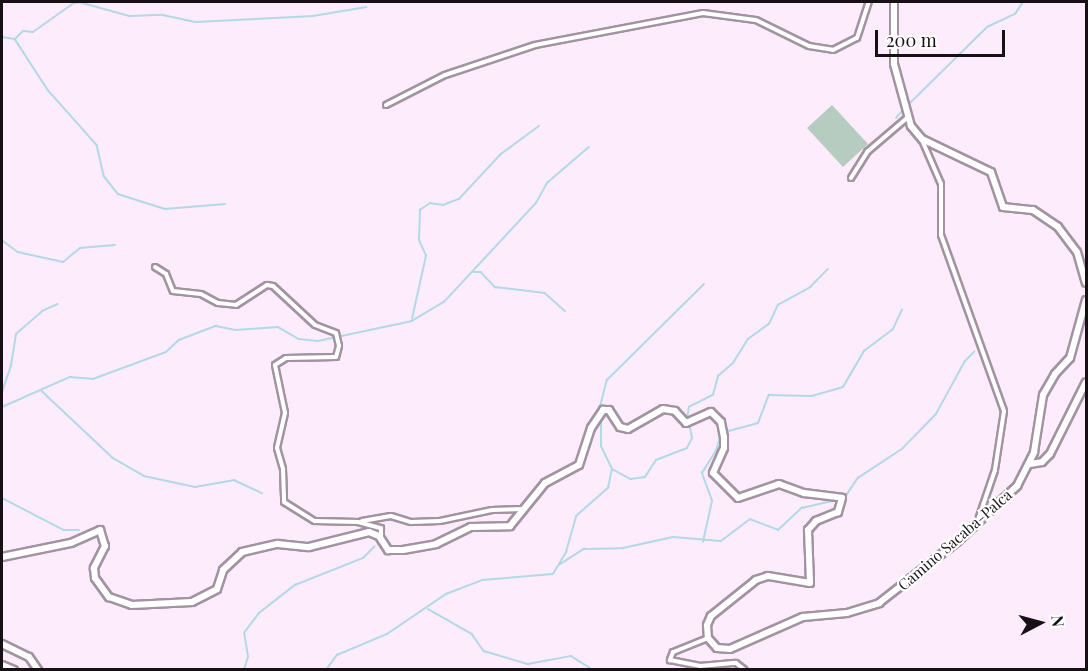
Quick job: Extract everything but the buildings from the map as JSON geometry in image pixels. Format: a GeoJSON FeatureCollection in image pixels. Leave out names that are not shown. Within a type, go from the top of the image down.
{"type":"FeatureCollection","features":[{"type":"Feature","properties":{"kind":"street"},"geometry":{"type":"LineString","coordinates":[[386,105],[445,75],[535,45],[703,13],[756,20],[809,46],[833,50],[857,38],[869,2]]}},
{"type":"Feature","properties":{"kind":"street"},"geometry":{"type":"LineString","coordinates":[[894,2],[894,64],[908,117],[922,139],[941,184],[941,235],[1003,401],[994,470],[978,521]]}},
{"type":"Feature","properties":{"kind":"street"},"geometry":{"type":"LineString","coordinates":[[852,178],[867,152],[908,117]]}},
{"type":"Feature","properties":{"kind":"street"},"geometry":{"type":"LineString","coordinates":[[922,139],[991,172],[1003,207],[1024,207],[1049,219],[1077,252],[1086,283]]}},
{"type":"Feature","properties":{"kind":"street"},"geometry":{"type":"LineString","coordinates":[[155,267],[166,274],[173,291],[201,294],[218,303],[236,305],[267,285],[273,286],[315,326],[336,333],[339,346],[336,357],[286,358],[274,365],[285,413],[277,448],[286,506],[315,521],[358,522],[391,516],[411,522],[440,521],[492,510],[523,509]]}},
{"type":"Feature","properties":{"kind":"street","name":"Camino Sacaba-Palca"},"geometry":{"type":"LineString","coordinates":[[708,638],[723,651],[803,616],[867,608],[904,586],[978,521],[1017,486],[1030,464],[1043,395],[1070,358],[1086,300]]}},
{"type":"Feature","properties":{"kind":"street"},"geometry":{"type":"LineString","coordinates":[[1030,464],[1042,462],[1050,454],[1086,382]]}},
{"type":"Feature","properties":{"kind":"street"},"geometry":{"type":"LineString","coordinates":[[2,556],[71,543],[100,530],[105,546],[94,567],[95,578],[110,597],[132,605],[192,602],[217,589],[223,570],[242,552],[278,544],[309,547],[369,532],[388,550],[436,544],[471,527],[510,526],[545,483],[579,465],[591,428],[603,410],[609,410],[620,427],[628,429],[663,409],[675,411],[686,423],[716,414],[724,432],[724,448],[713,472],[738,498],[779,484],[804,494],[838,495],[842,505],[838,512],[816,521],[808,530],[810,583],[768,576],[756,580],[711,616],[707,625],[708,638],[673,652],[670,660],[700,666],[736,663],[745,669]]}},
{"type":"Feature","properties":{"kind":"street"},"geometry":{"type":"LineString","coordinates":[[358,522],[381,528],[381,541]]}},
{"type":"Feature","properties":{"kind":"street"},"geometry":{"type":"LineString","coordinates":[[2,644],[29,657],[38,669]]}},
{"type":"Feature","properties":{"kind":"street"},"geometry":{"type":"LineString","coordinates":[[2,665],[14,669]]}},
{"type":"Feature","properties":{"kind":"green space"},"geometry":{"type":"Polygon","coordinates":[[[832,105],[868,144],[843,167],[807,128],[832,105]]]}},
{"type":"Feature","properties":{"kind":"waterway"},"geometry":{"type":"LineString","coordinates":[[79,2],[130,16],[163,15],[196,22],[313,16],[366,7]]}},
{"type":"Feature","properties":{"kind":"waterway"},"geometry":{"type":"LineString","coordinates":[[2,37],[15,39],[23,31],[33,32],[74,3],[84,2]]}},
{"type":"Feature","properties":{"kind":"waterway"},"geometry":{"type":"LineString","coordinates":[[907,106],[987,27],[1015,14],[1023,2]]}},
{"type":"Feature","properties":{"kind":"waterway"},"geometry":{"type":"LineString","coordinates":[[15,39],[48,90],[97,145],[104,176],[118,194],[165,209],[225,204]]}},
{"type":"Feature","properties":{"kind":"waterway"},"geometry":{"type":"LineString","coordinates":[[896,118],[904,109]]}},
{"type":"Feature","properties":{"kind":"waterway"},"geometry":{"type":"LineString","coordinates":[[412,319],[426,256],[419,240],[420,210],[430,203],[443,205],[459,199],[501,154],[539,126]]}},
{"type":"Feature","properties":{"kind":"waterway"},"geometry":{"type":"LineString","coordinates":[[2,407],[70,377],[93,379],[166,352],[179,340],[216,326],[236,330],[278,327],[299,339],[318,341],[412,321],[444,302],[536,203],[547,183],[589,147]]}},
{"type":"Feature","properties":{"kind":"waterway"},"geometry":{"type":"LineString","coordinates":[[2,240],[18,252],[63,262],[80,248],[115,245]]}},
{"type":"Feature","properties":{"kind":"waterway"},"geometry":{"type":"LineString","coordinates":[[687,419],[689,407],[713,395],[718,376],[733,363],[748,339],[769,324],[778,305],[810,287],[828,269]]}},
{"type":"Feature","properties":{"kind":"waterway"},"geometry":{"type":"LineString","coordinates":[[474,272],[481,272],[495,287],[545,293],[565,311]]}},
{"type":"Feature","properties":{"kind":"waterway"},"geometry":{"type":"LineString","coordinates":[[599,411],[607,380],[704,284]]}},
{"type":"Feature","properties":{"kind":"waterway"},"geometry":{"type":"LineString","coordinates":[[2,392],[11,366],[16,334],[42,311],[58,304]]}},
{"type":"Feature","properties":{"kind":"waterway"},"geometry":{"type":"LineString","coordinates":[[725,432],[758,423],[769,395],[812,396],[843,387],[864,351],[893,329],[902,310]]}},
{"type":"Feature","properties":{"kind":"waterway"},"geometry":{"type":"LineString","coordinates":[[845,497],[858,478],[902,449],[936,414],[965,361],[974,352]]}},
{"type":"Feature","properties":{"kind":"waterway"},"geometry":{"type":"LineString","coordinates":[[42,391],[113,458],[144,476],[195,487],[234,480],[262,493]]}},
{"type":"Feature","properties":{"kind":"waterway"},"geometry":{"type":"LineString","coordinates":[[326,670],[337,655],[387,634],[446,594],[482,580],[553,574],[566,552],[576,516],[608,488],[612,469],[601,446],[601,419]]}},
{"type":"Feature","properties":{"kind":"waterway"},"geometry":{"type":"LineString","coordinates":[[612,469],[631,479],[645,477],[656,460],[687,448],[692,438],[689,423]]}},
{"type":"Feature","properties":{"kind":"waterway"},"geometry":{"type":"LineString","coordinates":[[703,542],[712,501],[702,473],[716,451],[721,433]]}},
{"type":"Feature","properties":{"kind":"waterway"},"geometry":{"type":"LineString","coordinates":[[2,498],[64,530],[79,530]]}},
{"type":"Feature","properties":{"kind":"waterway"},"geometry":{"type":"LineString","coordinates":[[559,565],[584,549],[623,548],[673,537],[721,541],[750,519],[778,530],[802,508],[837,500]]}},
{"type":"Feature","properties":{"kind":"waterway"},"geometry":{"type":"LineString","coordinates":[[244,670],[248,657],[244,633],[259,613],[295,585],[363,558],[374,547]]}},
{"type":"Feature","properties":{"kind":"waterway"},"geometry":{"type":"LineString","coordinates":[[428,609],[472,634],[484,651],[528,664],[571,656],[593,670]]}}]}
